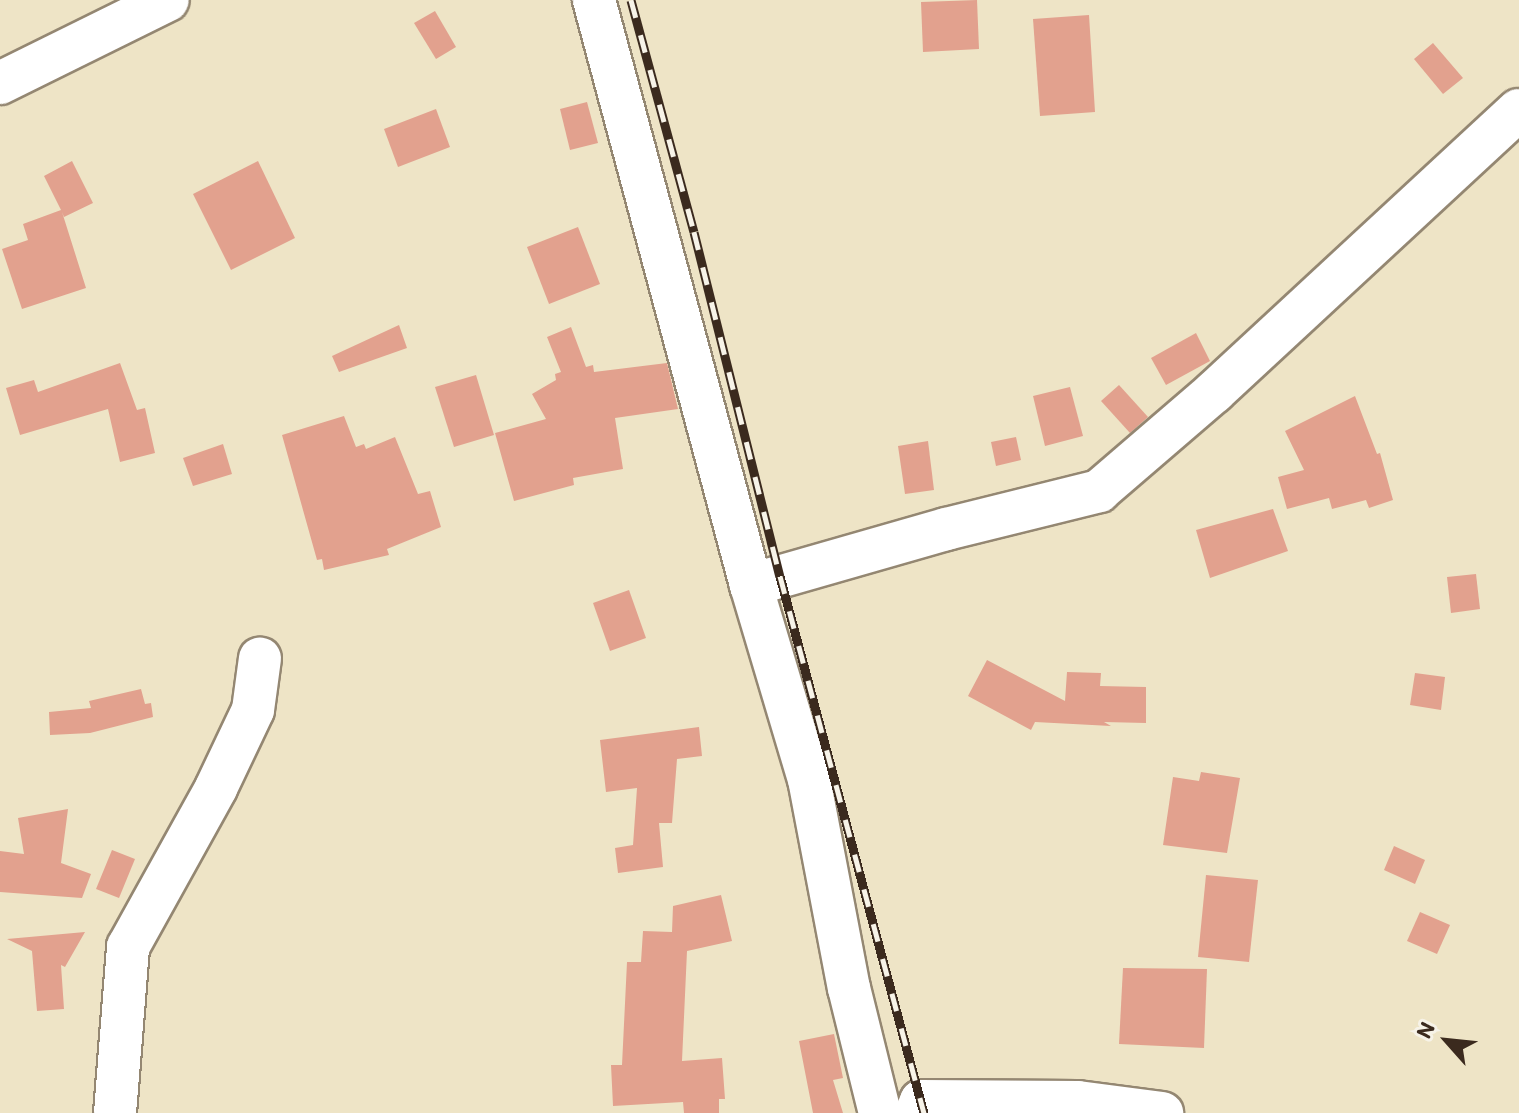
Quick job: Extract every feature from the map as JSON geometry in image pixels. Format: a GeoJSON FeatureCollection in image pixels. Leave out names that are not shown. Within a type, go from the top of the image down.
{"type":"FeatureCollection","features":[{"type":"Feature","properties":{"kind":"street"},"geometry":{"type":"LineString","coordinates":[[0,83],[168,0]]}},
{"type":"Feature","properties":{"kind":"street"},"geometry":{"type":"LineString","coordinates":[[594,0],[751,585],[809,779],[849,988],[880,1113]]}},
{"type":"Feature","properties":{"kind":"street"},"geometry":{"type":"LineString","coordinates":[[751,585],[946,529],[1099,491],[1214,392],[1519,110]]}},
{"type":"Feature","properties":{"kind":"street"},"geometry":{"type":"LineString","coordinates":[[115,1113],[128,947],[216,788],[253,710],[260,658]]}},
{"type":"Feature","properties":{"kind":"street"},"geometry":{"type":"LineString","coordinates":[[916,1113],[921,1101],[1078,1102],[1162,1113]]}},
{"type":"Feature","properties":{"kind":"building"},"geometry":{"type":"Polygon","coordinates":[[[977,0],[979,49],[923,52],[921,2],[977,0]]]}},
{"type":"Feature","properties":{"kind":"building"},"geometry":{"type":"Polygon","coordinates":[[[435,11],[456,47],[436,59],[414,23],[435,11]]]}},
{"type":"Feature","properties":{"kind":"building"},"geometry":{"type":"Polygon","coordinates":[[[1089,15],[1095,112],[1040,116],[1033,19],[1089,15]]]}},
{"type":"Feature","properties":{"kind":"building"},"geometry":{"type":"Polygon","coordinates":[[[1433,43],[1463,78],[1443,94],[1414,59],[1433,43]]]}},
{"type":"Feature","properties":{"kind":"building"},"geometry":{"type":"Polygon","coordinates":[[[587,102],[598,143],[570,150],[560,109],[587,102]]]}},
{"type":"Feature","properties":{"kind":"building"},"geometry":{"type":"Polygon","coordinates":[[[436,109],[450,147],[398,167],[384,129],[436,109]]]}},
{"type":"Feature","properties":{"kind":"building"},"geometry":{"type":"Polygon","coordinates":[[[72,161],[93,203],[64,217],[62,212],[86,288],[22,309],[2,249],[28,240],[23,224],[61,210],[44,176],[72,161]]]}},
{"type":"Feature","properties":{"kind":"building"},"geometry":{"type":"Polygon","coordinates":[[[258,161],[295,238],[231,270],[193,194],[258,161]]]}},
{"type":"Feature","properties":{"kind":"building"},"geometry":{"type":"Polygon","coordinates":[[[578,227],[600,284],[549,304],[527,247],[578,227]]]}},
{"type":"Feature","properties":{"kind":"building"},"geometry":{"type":"Polygon","coordinates":[[[399,325],[407,348],[339,372],[332,356],[399,325]]]}},
{"type":"Feature","properties":{"kind":"building"},"geometry":{"type":"Polygon","coordinates":[[[571,327],[586,367],[593,365],[594,372],[667,363],[678,409],[615,418],[623,469],[573,478],[574,485],[514,501],[495,433],[546,419],[532,394],[556,380],[555,374],[561,372],[547,337],[571,327]]]}},
{"type":"Feature","properties":{"kind":"building"},"geometry":{"type":"Polygon","coordinates":[[[1196,333],[1210,361],[1166,385],[1151,358],[1196,333]]]}},
{"type":"Feature","properties":{"kind":"building"},"geometry":{"type":"Polygon","coordinates":[[[120,363],[137,410],[145,408],[155,453],[120,462],[108,409],[20,435],[6,388],[34,380],[38,392],[120,363]]]}},
{"type":"Feature","properties":{"kind":"building"},"geometry":{"type":"Polygon","coordinates":[[[476,375],[494,435],[454,447],[435,387],[476,375]]]}},
{"type":"Feature","properties":{"kind":"building"},"geometry":{"type":"Polygon","coordinates":[[[1119,385],[1148,417],[1130,433],[1101,401],[1119,385]]]}},
{"type":"Feature","properties":{"kind":"building"},"geometry":{"type":"Polygon","coordinates":[[[1070,387],[1083,436],[1045,446],[1033,396],[1070,387]]]}},
{"type":"Feature","properties":{"kind":"building"},"geometry":{"type":"Polygon","coordinates":[[[1355,396],[1377,454],[1380,453],[1393,500],[1369,508],[1366,500],[1332,509],[1329,498],[1287,509],[1278,477],[1304,470],[1285,431],[1355,396]]]}},
{"type":"Feature","properties":{"kind":"building"},"geometry":{"type":"Polygon","coordinates":[[[344,416],[356,447],[364,444],[366,449],[395,437],[418,494],[430,491],[441,527],[387,549],[389,555],[324,570],[322,559],[317,560],[282,435],[344,416]]]}},
{"type":"Feature","properties":{"kind":"building"},"geometry":{"type":"Polygon","coordinates":[[[1016,437],[1021,460],[996,466],[991,442],[1016,437]]]}},
{"type":"Feature","properties":{"kind":"building"},"geometry":{"type":"Polygon","coordinates":[[[928,441],[934,490],[905,494],[898,446],[928,441]]]}},
{"type":"Feature","properties":{"kind":"building"},"geometry":{"type":"Polygon","coordinates":[[[223,444],[232,474],[193,486],[183,458],[223,444]]]}},
{"type":"Feature","properties":{"kind":"building"},"geometry":{"type":"Polygon","coordinates":[[[1273,509],[1288,551],[1210,578],[1196,530],[1273,509]]]}},
{"type":"Feature","properties":{"kind":"building"},"geometry":{"type":"Polygon","coordinates":[[[1476,574],[1480,609],[1451,613],[1447,577],[1476,574]]]}},
{"type":"Feature","properties":{"kind":"building"},"geometry":{"type":"Polygon","coordinates":[[[629,590],[646,638],[610,651],[593,603],[629,590]]]}},
{"type":"Feature","properties":{"kind":"building"},"geometry":{"type":"Polygon","coordinates":[[[987,660],[1065,701],[1067,672],[1101,673],[1100,686],[1146,687],[1146,723],[1104,722],[1111,726],[1035,722],[1031,730],[968,696],[987,660]]]}},
{"type":"Feature","properties":{"kind":"building"},"geometry":{"type":"Polygon","coordinates":[[[1415,673],[1445,677],[1441,710],[1410,705],[1415,673]]]}},
{"type":"Feature","properties":{"kind":"building"},"geometry":{"type":"Polygon","coordinates":[[[141,689],[145,704],[151,703],[153,717],[90,733],[50,735],[49,712],[91,708],[89,701],[141,689]]]}},
{"type":"Feature","properties":{"kind":"building"},"geometry":{"type":"Polygon","coordinates":[[[699,727],[702,756],[677,759],[672,823],[659,823],[663,867],[618,873],[615,848],[633,845],[637,788],[606,792],[600,740],[699,727]]]}},
{"type":"Feature","properties":{"kind":"building"},"geometry":{"type":"Polygon","coordinates":[[[1201,772],[1240,778],[1227,853],[1163,845],[1173,777],[1199,781],[1201,772]]]}},
{"type":"Feature","properties":{"kind":"building"},"geometry":{"type":"Polygon","coordinates":[[[68,809],[61,863],[91,874],[82,898],[0,892],[0,851],[24,854],[18,818],[68,809]]]}},
{"type":"Feature","properties":{"kind":"building"},"geometry":{"type":"Polygon","coordinates":[[[1394,846],[1425,860],[1415,884],[1384,870],[1394,846]]]}},
{"type":"Feature","properties":{"kind":"building"},"geometry":{"type":"Polygon","coordinates":[[[112,850],[135,859],[119,898],[96,889],[112,850]]]}},
{"type":"Feature","properties":{"kind":"building"},"geometry":{"type":"Polygon","coordinates":[[[1206,875],[1258,880],[1249,962],[1198,957],[1206,875]]]}},
{"type":"Feature","properties":{"kind":"building"},"geometry":{"type":"Polygon","coordinates":[[[721,895],[732,941],[687,951],[682,1061],[722,1058],[725,1099],[719,1099],[719,1113],[684,1113],[683,1102],[613,1106],[611,1065],[622,1065],[627,962],[641,962],[643,931],[672,932],[673,906],[721,895]]]}},
{"type":"Feature","properties":{"kind":"building"},"geometry":{"type":"Polygon","coordinates":[[[1420,912],[1450,925],[1437,954],[1407,941],[1420,912]]]}},
{"type":"Feature","properties":{"kind":"building"},"geometry":{"type":"Polygon","coordinates":[[[85,932],[65,967],[61,965],[64,1009],[37,1011],[32,951],[7,939],[85,932]]]}},
{"type":"Feature","properties":{"kind":"building"},"geometry":{"type":"Polygon","coordinates":[[[1123,968],[1207,969],[1204,1048],[1119,1044],[1123,968]]]}},
{"type":"Feature","properties":{"kind":"building"},"geometry":{"type":"Polygon","coordinates":[[[834,1034],[843,1078],[833,1080],[843,1113],[813,1113],[799,1041],[834,1034]]]}},
{"type":"Feature","properties":{"kind":"railway"},"geometry":{"type":"LineString","coordinates":[[631,0],[694,232],[780,576],[924,1113]]}}]}
